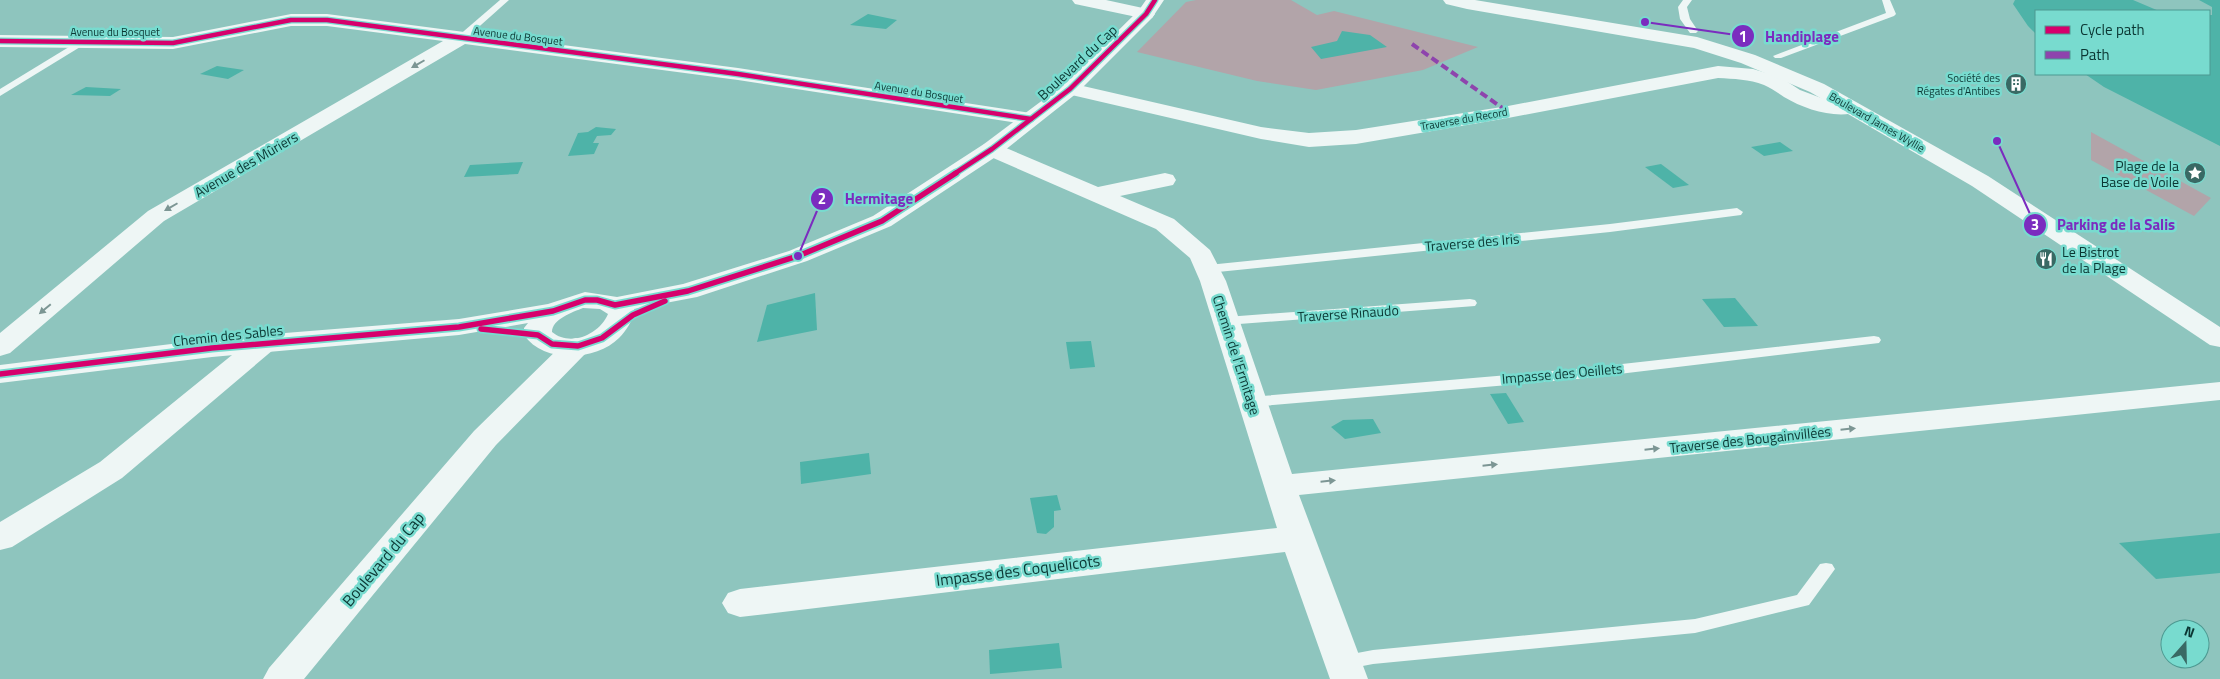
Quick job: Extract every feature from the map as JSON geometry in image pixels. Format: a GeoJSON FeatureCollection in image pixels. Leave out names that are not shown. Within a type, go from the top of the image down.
{"type":"FeatureCollection","features":[{"type":"Feature","properties":{"kind":"street"},"geometry":{"type":"LineString","coordinates":[[1081,0],[1151,7]]}},
{"type":"Feature","properties":{"kind":"street","name":"Boulevard James Wyllie"},"geometry":{"type":"LineString","coordinates":[[1452,0],[1467,4],[1693,30],[1774,62],[1836,82],[1919,132],[1980,181]]}},
{"type":"Feature","properties":{"kind":"street","name":"Boulevard James Wyllie"},"geometry":{"type":"LineString","coordinates":[[1504,0],[1609,21],[1774,62],[1980,181],[2220,339]]}},
{"type":"Feature","properties":{"kind":"street","name":"Boulevard du Cap"},"geometry":{"type":"LineString","coordinates":[[282,679],[485,438],[576,346],[602,338],[616,315],[633,315],[688,291],[798,256],[882,220],[992,149],[1031,120],[1070,89],[1151,7]]}},
{"type":"Feature","properties":{"kind":"street","name":"Avenue du Bosquet"},"geometry":{"type":"LineString","coordinates":[[0,41],[173,43],[291,20],[327,20],[460,39],[738,74],[1031,120]]}},
{"type":"Feature","properties":{"kind":"street","name":"Avenue des Mûriers"},"geometry":{"type":"LineString","coordinates":[[0,347],[156,216],[460,39]]}},
{"type":"Feature","properties":{"kind":"street","name":"Traverse du Record"},"geometry":{"type":"LineString","coordinates":[[1070,89],[1261,133],[1309,140],[1356,137],[1508,112],[1718,72],[1746,72],[1772,81],[1793,94],[1830,108],[1852,108]]}},
{"type":"Feature","properties":{"kind":"street"},"geometry":{"type":"LineString","coordinates":[[1275,151],[1309,140]]}},
{"type":"Feature","properties":{"kind":"street","name":"Chemin de l'Ermitage"},"geometry":{"type":"LineString","coordinates":[[992,149],[1165,224],[1201,255],[1208,269],[1297,538],[1345,671]]}},
{"type":"Feature","properties":{"kind":"street"},"geometry":{"type":"LineString","coordinates":[[1096,194],[1165,180]]}},
{"type":"Feature","properties":{"kind":"street","name":"Chemin des Sables"},"geometry":{"type":"LineString","coordinates":[[0,374],[263,344],[496,322],[553,311],[572,302],[585,300],[597,300],[616,315]]}},
{"type":"Feature","properties":{"kind":"street","name":"Boulevard du Cap"},"geometry":{"type":"LineString","coordinates":[[485,438],[540,355],[541,338],[538,328],[553,311]]}},
{"type":"Feature","properties":{"kind":"street","name":"Chemin des Sables"},"geometry":{"type":"LineString","coordinates":[[459,326],[541,338],[552,346],[576,346]]}},
{"type":"Feature","properties":{"kind":"street","name":"Chemin des Sables"},"geometry":{"type":"LineString","coordinates":[[0,538],[111,470],[263,344]]}},
{"type":"Feature","properties":{"kind":"street","name":"Traverse des Bougainvillées"},"geometry":{"type":"LineString","coordinates":[[1280,486],[2220,391]]}},
{"type":"Feature","properties":{"kind":"street","name":"Impasse des Coquelicots"},"geometry":{"type":"LineString","coordinates":[[740,603],[1297,538]]}},
{"type":"Feature","properties":{"kind":"lane","name":"Avenue des Mûriers"},"geometry":{"type":"LineString","coordinates":[[460,39],[505,0]]}},
{"type":"Feature","properties":{"kind":"lane"},"geometry":{"type":"LineString","coordinates":[[1688,0],[1682,7],[1685,19],[1693,30]]}},
{"type":"Feature","properties":{"kind":"lane"},"geometry":{"type":"LineString","coordinates":[[1774,62],[1891,14],[1886,0]]}},
{"type":"Feature","properties":{"kind":"lane"},"geometry":{"type":"LineString","coordinates":[[0,93],[82,42]]}},
{"type":"Feature","properties":{"kind":"lane","name":"Traverse des Iris"},"geometry":{"type":"LineString","coordinates":[[1208,269],[1610,228],[1737,212]]}},
{"type":"Feature","properties":{"kind":"lane","name":"Traverse Rinaudo"},"geometry":{"type":"LineString","coordinates":[[1226,321],[1470,303]]}},
{"type":"Feature","properties":{"kind":"lane","name":"Impasse des Oeillets"},"geometry":{"type":"LineString","coordinates":[[1251,402],[1577,374],[1874,340]]}},
{"type":"Feature","properties":{"kind":"lane"},"geometry":{"type":"LineString","coordinates":[[1345,671],[1373,657],[1695,626],[1803,600],[1826,569]]}},
{"type":"Feature","properties":{"kind":"shaded area"},"geometry":{"type":"Polygon","coordinates":[[[1196,0],[1291,0],[1317,15],[1334,11],[1478,47],[1423,70],[1316,90],[1257,81],[1137,52],[1186,2],[1196,0]]]}},
{"type":"Feature","properties":{"kind":"shaded area"},"geometry":{"type":"Polygon","coordinates":[[[2015,0],[2133,0],[2157,10],[2035,10],[2035,33],[2013,4],[2015,0]]]}},
{"type":"Feature","properties":{"kind":"shaded area"},"geometry":{"type":"Polygon","coordinates":[[[2199,0],[2220,0],[2220,146],[2104,87],[2086,75],[2210,75],[2210,15],[2212,15],[2212,7],[2199,0]]]}},
{"type":"Feature","properties":{"kind":"shaded area"},"geometry":{"type":"Polygon","coordinates":[[[868,14],[897,20],[886,29],[850,25],[868,14]]]}},
{"type":"Feature","properties":{"kind":"shaded area"},"geometry":{"type":"Polygon","coordinates":[[[1342,31],[1370,35],[1387,47],[1321,59],[1311,47],[1337,41],[1342,31]]]}},
{"type":"Feature","properties":{"kind":"shaded area"},"geometry":{"type":"Polygon","coordinates":[[[217,66],[244,70],[228,79],[200,74],[217,66]]]}},
{"type":"Feature","properties":{"kind":"shaded area"},"geometry":{"type":"Polygon","coordinates":[[[86,87],[121,89],[110,96],[71,95],[86,87]]]}},
{"type":"Feature","properties":{"kind":"shaded area"},"geometry":{"type":"Polygon","coordinates":[[[596,127],[616,129],[611,135],[597,136],[593,143],[599,143],[594,154],[568,156],[578,133],[588,132],[596,127]]]}},
{"type":"Feature","properties":{"kind":"shaded area"},"geometry":{"type":"Polygon","coordinates":[[[2091,132],[2211,198],[2194,216],[2091,160],[2091,132]]]}},
{"type":"Feature","properties":{"kind":"shaded area"},"geometry":{"type":"Polygon","coordinates":[[[1780,142],[1793,151],[1764,156],[1751,147],[1780,142]]]}},
{"type":"Feature","properties":{"kind":"shaded area"},"geometry":{"type":"Polygon","coordinates":[[[523,162],[518,174],[464,177],[470,165],[523,162]]]}},
{"type":"Feature","properties":{"kind":"shaded area"},"geometry":{"type":"Polygon","coordinates":[[[1661,164],[1689,185],[1673,188],[1645,167],[1661,164]]]}},
{"type":"Feature","properties":{"kind":"shaded area"},"geometry":{"type":"Polygon","coordinates":[[[815,293],[817,330],[757,342],[767,305],[815,293]]]}},
{"type":"Feature","properties":{"kind":"shaded area"},"geometry":{"type":"Polygon","coordinates":[[[1735,298],[1758,326],[1724,327],[1702,299],[1735,298]]]}},
{"type":"Feature","properties":{"kind":"shaded area"},"geometry":{"type":"Polygon","coordinates":[[[1091,341],[1095,367],[1070,369],[1066,342],[1091,341]]]}},
{"type":"Feature","properties":{"kind":"shaded area"},"geometry":{"type":"Polygon","coordinates":[[[1506,393],[1524,422],[1508,424],[1490,394],[1506,393]]]}},
{"type":"Feature","properties":{"kind":"shaded area"},"geometry":{"type":"Polygon","coordinates":[[[1373,419],[1381,433],[1345,439],[1331,427],[1343,420],[1373,419]]]}},
{"type":"Feature","properties":{"kind":"shaded area"},"geometry":{"type":"Polygon","coordinates":[[[869,453],[871,474],[801,484],[800,462],[869,453]]]}},
{"type":"Feature","properties":{"kind":"shaded area"},"geometry":{"type":"Polygon","coordinates":[[[1057,495],[1061,510],[1054,511],[1054,527],[1046,534],[1037,533],[1030,498],[1057,495]]]}},
{"type":"Feature","properties":{"kind":"shaded area"},"geometry":{"type":"Polygon","coordinates":[[[2220,533],[2220,573],[2156,579],[2119,543],[2220,533]]]}},
{"type":"Feature","properties":{"kind":"shaded area"},"geometry":{"type":"Polygon","coordinates":[[[1059,643],[1062,668],[990,674],[989,650],[1059,643]]]}},
{"type":"Feature","properties":{"kind":"marked path"},"geometry":{"type":"LineString","coordinates":[[1412,44],[1508,112]]}},
{"type":"Feature","properties":{"kind":"cycle path"},"geometry":{"type":"LineString","coordinates":[[0,374],[212,348],[459,327],[553,311],[560,307],[585,300],[597,300],[615,305],[688,291],[798,256],[882,221],[992,149],[1070,89],[1146,14],[1155,0]]}},
{"type":"Feature","properties":{"kind":"cycle path"},"geometry":{"type":"LineString","coordinates":[[0,41],[173,43],[291,20],[327,20],[738,74],[1031,119]]}},
{"type":"Feature","properties":{"kind":"cycle path"},"geometry":{"type":"LineString","coordinates":[[481,329],[538,335],[544,341],[552,344],[569,347],[578,346],[602,338],[633,315],[665,301]]}},
{"type":"Feature","properties":{"kind":"place","name":"Handiplage"},"geometry":{"type":"Point","coordinates":[1645,22]}},
{"type":"Feature","properties":{"kind":"place","name":"Société des Régates d'Antibes"},"geometry":{"type":"Point","coordinates":[2016,84]}},
{"type":"Feature","properties":{"kind":"place","name":"Parking de la Salis"},"geometry":{"type":"Point","coordinates":[1997,141]}},
{"type":"Feature","properties":{"kind":"place","name":"Plage de la Base de Voile"},"geometry":{"type":"Point","coordinates":[2195,173]}},
{"type":"Feature","properties":{"kind":"place","name":"Hermitage"},"geometry":{"type":"Point","coordinates":[798,256]}},
{"type":"Feature","properties":{"kind":"place","name":"Le Bistrot de la Plage"},"geometry":{"type":"Point","coordinates":[2046,259]}}]}
